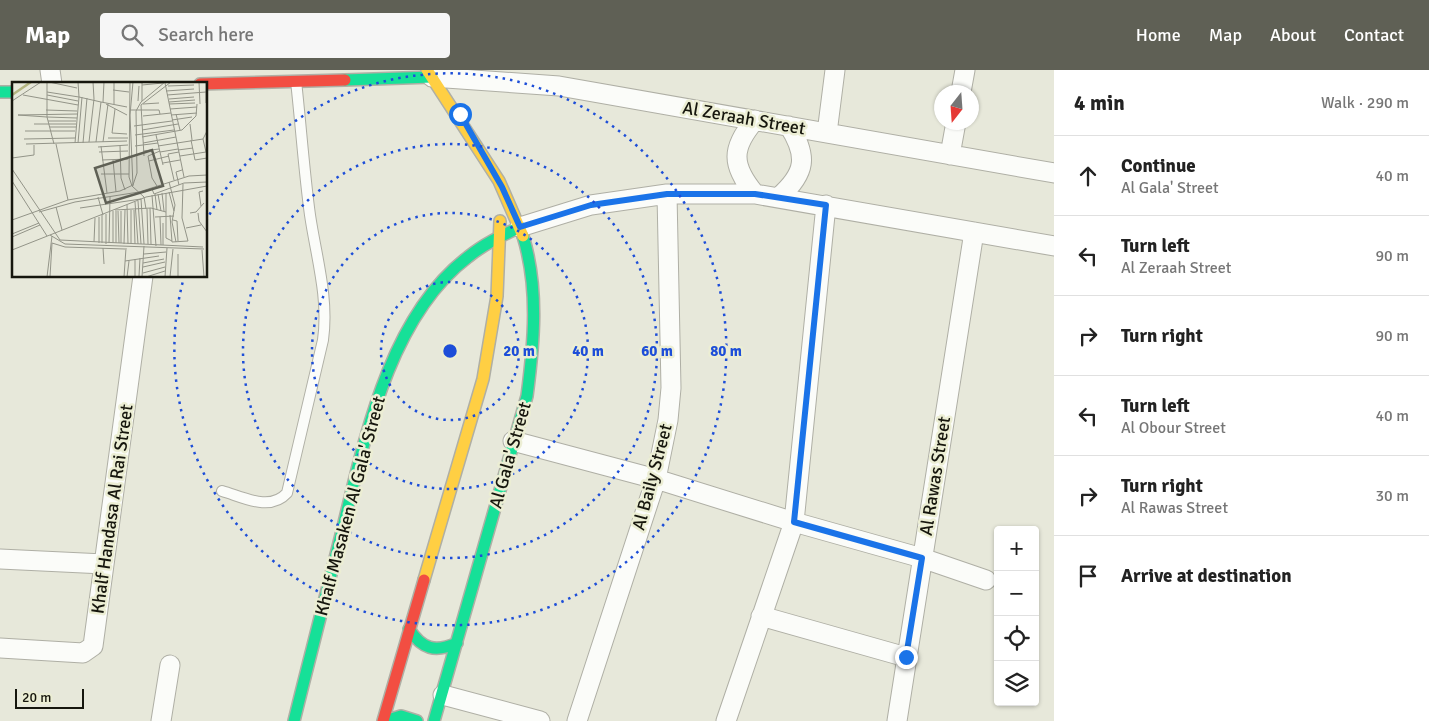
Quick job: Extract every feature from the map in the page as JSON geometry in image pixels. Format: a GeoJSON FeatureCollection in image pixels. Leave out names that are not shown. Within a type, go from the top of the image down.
{"type":"FeatureCollection","features":[{"type":"Feature","properties":{"kind":"street"},"geometry":{"type":"LineString","coordinates":[[827,132],[835,70]]}},
{"type":"Feature","properties":{"kind":"street"},"geometry":{"type":"LineString","coordinates":[[962,85],[965,70]]}},
{"type":"Feature","properties":{"kind":"street"},"geometry":{"type":"LineString","coordinates":[[208,84],[430,74]]}},
{"type":"Feature","properties":{"kind":"street","name":"Al Zeraah Street"},"geometry":{"type":"LineString","coordinates":[[430,74],[559,86],[1054,173]]}},
{"type":"Feature","properties":{"kind":"street","name":"Al Gala' Street"},"geometry":{"type":"LineString","coordinates":[[430,74],[460,114],[502,187],[520,227],[532,275],[533,358],[527,396],[434,721]]}},
{"type":"Feature","properties":{"kind":"street"},"geometry":{"type":"LineString","coordinates":[[755,120],[742,136],[736,157],[741,177],[755,194]]}},
{"type":"Feature","properties":{"kind":"street"},"geometry":{"type":"LineString","coordinates":[[779,197],[795,183],[802,164],[800,143],[789,126]]}},
{"type":"Feature","properties":{"kind":"street"},"geometry":{"type":"LineString","coordinates":[[950,155],[955,130]]}},
{"type":"Feature","properties":{"kind":"street"},"geometry":{"type":"LineString","coordinates":[[384,721],[409,629],[483,379],[497,296],[502,187]]}},
{"type":"Feature","properties":{"kind":"street"},"geometry":{"type":"LineString","coordinates":[[520,227],[591,205],[667,194],[755,194],[1054,246]]}},
{"type":"Feature","properties":{"kind":"street","name":"Al Baily Street"},"geometry":{"type":"LineString","coordinates":[[577,721],[656,479],[668,420],[671,388],[667,194]]}},
{"type":"Feature","properties":{"kind":"street"},"geometry":{"type":"LineString","coordinates":[[726,721],[794,522],[826,205]]}},
{"type":"Feature","properties":{"kind":"street","name":"Khalf Masaken Al Gala' Street"},"geometry":{"type":"LineString","coordinates":[[294,721],[372,411],[391,364],[411,324],[448,275],[477,248],[499,235],[520,227]]}},
{"type":"Feature","properties":{"kind":"street","name":"Al Rawas Street"},"geometry":{"type":"LineString","coordinates":[[897,721],[974,232]]}},
{"type":"Feature","properties":{"kind":"street","name":"Khalf Handasa Al Rai Street"},"geometry":{"type":"LineString","coordinates":[[0,648],[83,653],[90,650],[95,641],[144,278]]}},
{"type":"Feature","properties":{"kind":"street"},"geometry":{"type":"LineString","coordinates":[[513,441],[656,479],[794,522],[922,558],[986,580]]}},
{"type":"Feature","properties":{"kind":"street"},"geometry":{"type":"LineString","coordinates":[[0,559],[104,564]]}},
{"type":"Feature","properties":{"kind":"street"},"geometry":{"type":"LineString","coordinates":[[761,616],[906,657]]}},
{"type":"Feature","properties":{"kind":"street"},"geometry":{"type":"LineString","coordinates":[[409,629],[416,642],[429,650],[444,650],[457,642]]}},
{"type":"Feature","properties":{"kind":"street"},"geometry":{"type":"LineString","coordinates":[[162,721],[170,665]]}},
{"type":"Feature","properties":{"kind":"street"},"geometry":{"type":"LineString","coordinates":[[443,694],[540,721]]}},
{"type":"Feature","properties":{"kind":"street"},"geometry":{"type":"LineString","coordinates":[[384,721],[395,716],[410,716],[417,721]]}},
{"type":"Feature","properties":{"kind":"lane"},"geometry":{"type":"LineString","coordinates":[[222,491],[265,503],[274,503],[287,493],[323,340],[326,321],[325,301],[309,208],[296,81]]}},
{"type":"Feature","properties":{"kind":"traffic: fast"},"geometry":{"type":"LineString","coordinates":[[345,80],[432,77]]}},
{"type":"Feature","properties":{"kind":"traffic: fast"},"geometry":{"type":"LineString","coordinates":[[0,92],[12,92]]}},
{"type":"Feature","properties":{"kind":"traffic: fast"},"geometry":{"type":"LineString","coordinates":[[294,721],[361,455],[384,380],[400,345],[419,311],[441,282],[474,252],[520,227]]}},
{"type":"Feature","properties":{"kind":"traffic: fast"},"geometry":{"type":"LineString","coordinates":[[434,721],[527,396],[534,316],[531,275],[523,236]]}},
{"type":"Feature","properties":{"kind":"traffic: fast"},"geometry":{"type":"LineString","coordinates":[[409,629],[419,641],[430,647],[442,648],[457,643]]}},
{"type":"Feature","properties":{"kind":"traffic: fast"},"geometry":{"type":"LineString","coordinates":[[385,721],[401,716],[417,721]]}},
{"type":"Feature","properties":{"kind":"traffic: slow"},"geometry":{"type":"LineString","coordinates":[[427,70],[499,181],[523,236]]}},
{"type":"Feature","properties":{"kind":"traffic: slow"},"geometry":{"type":"LineString","coordinates":[[424,580],[483,379],[497,296],[500,221]]}},
{"type":"Feature","properties":{"kind":"traffic: jam"},"geometry":{"type":"LineString","coordinates":[[208,84],[345,80]]}},
{"type":"Feature","properties":{"kind":"traffic: jam"},"geometry":{"type":"LineString","coordinates":[[383,721],[424,580]]}},
{"type":"Feature","properties":{"kind":"route"},"geometry":{"type":"LineString","coordinates":[[460,114],[502,187],[520,227],[591,205],[667,194],[755,194],[826,205],[797,471],[794,522],[922,558],[906,657]]}}]}
